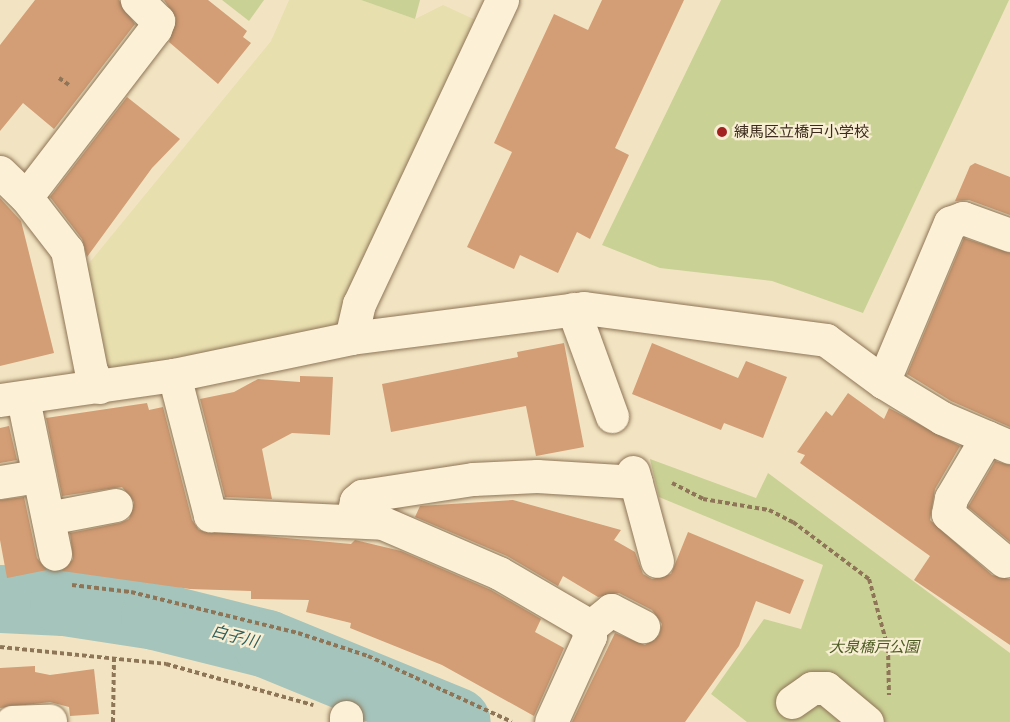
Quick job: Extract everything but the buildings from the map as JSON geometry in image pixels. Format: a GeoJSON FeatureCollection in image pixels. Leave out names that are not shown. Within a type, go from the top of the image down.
{"type":"FeatureCollection","features":[{"type":"Feature","properties":{"kind":"street"},"geometry":{"type":"LineString","coordinates":[[26,197],[155,29],[158,21],[137,0]]}},
{"type":"Feature","properties":{"kind":"street"},"geometry":{"type":"LineString","coordinates":[[351,338],[359,304],[502,0]]}},
{"type":"Feature","properties":{"kind":"street"},"geometry":{"type":"LineString","coordinates":[[0,172],[26,197],[67,249],[91,371],[99,387]]}},
{"type":"Feature","properties":{"kind":"street"},"geometry":{"type":"LineString","coordinates":[[883,382],[950,223],[963,218],[1010,235]]}},
{"type":"Feature","properties":{"kind":"street"},"geometry":{"type":"LineString","coordinates":[[573,309],[612,416]]}},
{"type":"Feature","properties":{"kind":"street"},"geometry":{"type":"LineString","coordinates":[[55,554],[39,476],[11,399],[174,375],[351,338],[573,309],[826,340],[883,382],[942,418],[999,442],[951,498],[948,514],[1004,561]]}},
{"type":"Feature","properties":{"kind":"street"},"geometry":{"type":"LineString","coordinates":[[174,375],[210,515],[383,523],[499,573],[590,627]]}},
{"type":"Feature","properties":{"kind":"street"},"geometry":{"type":"LineString","coordinates":[[0,482],[39,476]]}},
{"type":"Feature","properties":{"kind":"street"},"geometry":{"type":"LineString","coordinates":[[352,520],[356,501],[363,495],[473,479],[537,476],[635,477],[657,561]]}},
{"type":"Feature","properties":{"kind":"street"},"geometry":{"type":"LineString","coordinates":[[48,518],[116,505]]}},
{"type":"Feature","properties":{"kind":"street"},"geometry":{"type":"LineString","coordinates":[[551,722],[590,627],[611,609],[643,626]]}},
{"type":"Feature","properties":{"kind":"street"},"geometry":{"type":"LineString","coordinates":[[792,702],[812,688],[826,688],[877,710]]}},
{"type":"Feature","properties":{"kind":"street"},"geometry":{"type":"LineString","coordinates":[[12,722],[50,721]]}},
{"type":"Feature","properties":{"kind":"path"},"geometry":{"type":"LineString","coordinates":[[679,483],[703,499],[769,510],[793,522],[869,579],[888,648],[877,710]]}},
{"type":"Feature","properties":{"kind":"path"},"geometry":{"type":"LineString","coordinates":[[55,554],[66,584],[186,603],[298,633],[368,656],[512,722]]}},
{"type":"Feature","properties":{"kind":"path"},"geometry":{"type":"LineString","coordinates":[[0,647],[114,657],[177,667],[346,719]]}},
{"type":"Feature","properties":{"kind":"path"},"geometry":{"type":"LineString","coordinates":[[113,722],[114,657]]}},
{"type":"Feature","properties":{"kind":"shaded area"},"geometry":{"type":"Polygon","coordinates":[[[289,0],[361,0],[415,19],[443,5],[478,21],[336,326],[112,370],[98,360],[85,268],[271,41],[289,0]]]}},
{"type":"Feature","properties":{"kind":"green space"},"geometry":{"type":"Polygon","coordinates":[[[222,0],[264,0],[249,21],[222,0]]]}},
{"type":"Feature","properties":{"kind":"green space"},"geometry":{"type":"Polygon","coordinates":[[[361,0],[420,0],[415,19],[361,0]]]}},
{"type":"Feature","properties":{"kind":"green space"},"geometry":{"type":"Polygon","coordinates":[[[721,0],[1009,0],[863,313],[772,281],[660,268],[602,245],[721,0]]]}},
{"type":"Feature","properties":{"kind":"green space","name":"大泉橋戸公園"},"geometry":{"type":"Polygon","coordinates":[[[650,459],[756,498],[768,473],[1010,653],[1010,722],[747,722],[711,694],[764,619],[801,629],[823,565],[659,497],[650,459]]]}},
{"type":"Feature","properties":{"kind":"waterway","name":"白子川"},"geometry":{"type":"LineString","coordinates":[[0,599],[64,602],[155,616],[267,644],[457,722]]}},
{"type":"Feature","properties":{"kind":"place","name":"練馬区立橋戸小学校"},"geometry":{"type":"Point","coordinates":[722,132]}}]}
